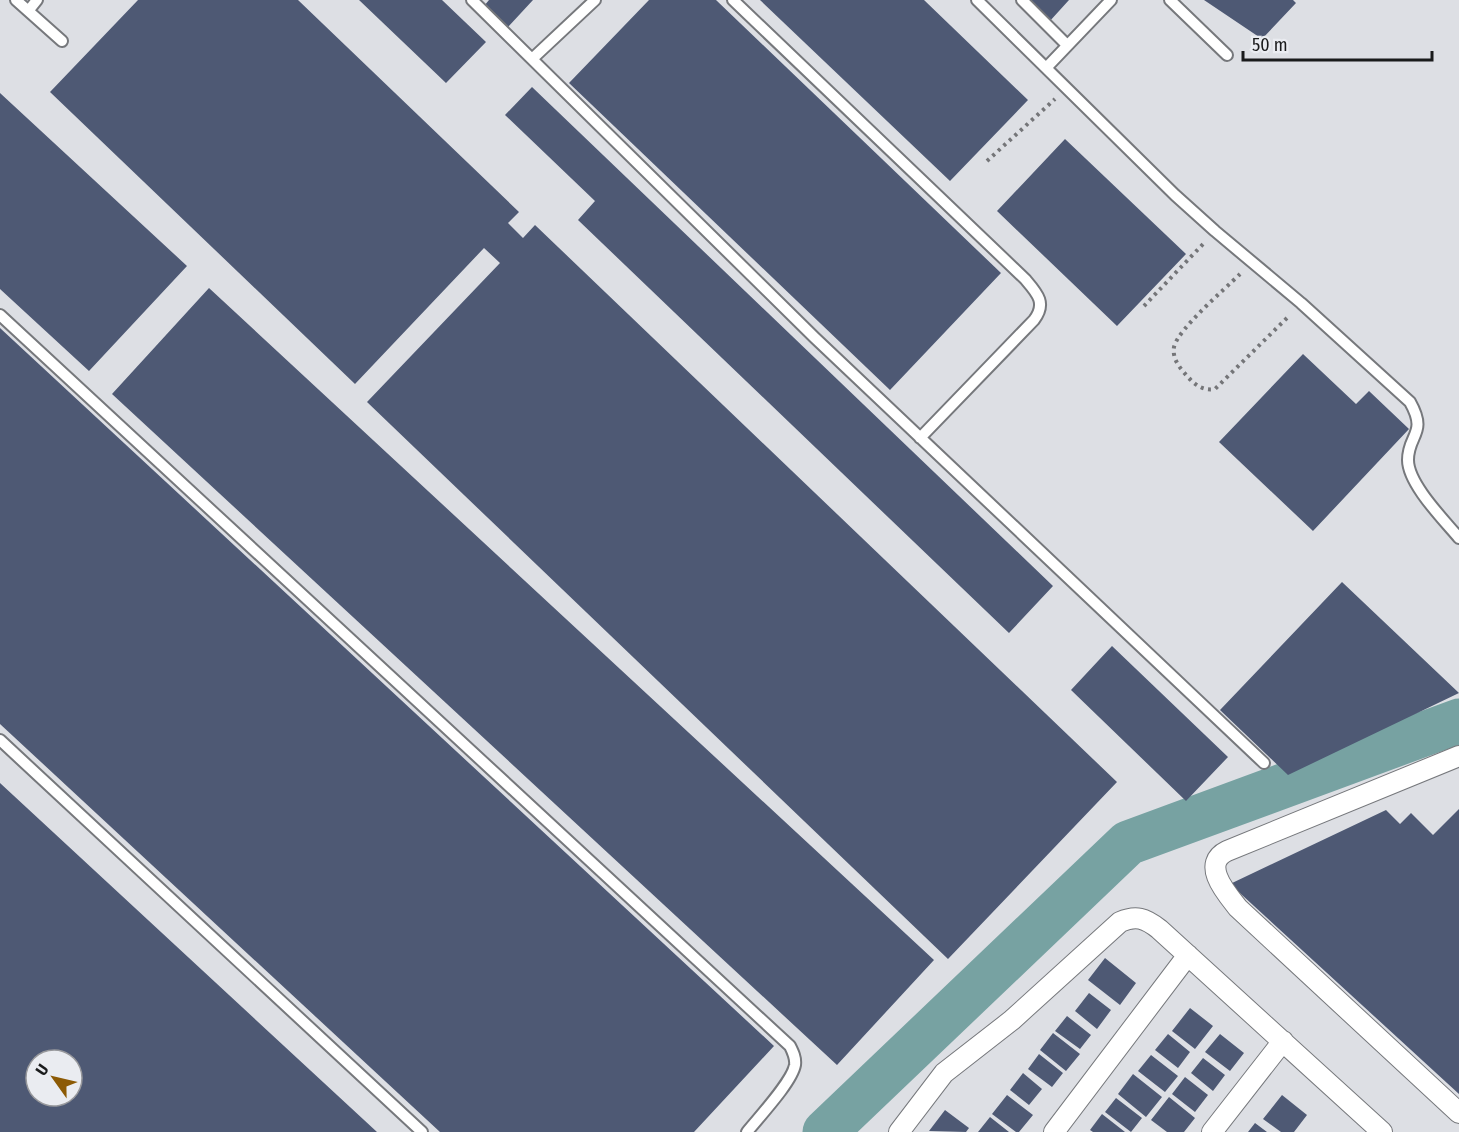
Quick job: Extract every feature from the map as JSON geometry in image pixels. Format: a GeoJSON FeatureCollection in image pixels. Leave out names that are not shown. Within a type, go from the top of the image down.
{"type":"FeatureCollection","features":[{"type":"Feature","properties":{"kind":"street"},"geometry":{"type":"LineString","coordinates":[[1459,756],[1223,853],[1217,861],[1216,869],[1216,877],[1222,888],[1238,908],[1459,1113]]}},
{"type":"Feature","properties":{"kind":"street"},"geometry":{"type":"LineString","coordinates":[[899,1132],[944,1073],[1012,1020],[1120,922],[1131,918],[1149,921],[1284,1041],[1379,1131]]}},
{"type":"Feature","properties":{"kind":"street"},"geometry":{"type":"LineString","coordinates":[[1054,1132],[1188,955]]}},
{"type":"Feature","properties":{"kind":"street"},"geometry":{"type":"LineString","coordinates":[[1212,1132],[1284,1041]]}},
{"type":"Feature","properties":{"kind":"lane"},"geometry":{"type":"LineString","coordinates":[[16,0],[62,41]]}},
{"type":"Feature","properties":{"kind":"lane"},"geometry":{"type":"LineString","coordinates":[[29,10],[38,0]]}},
{"type":"Feature","properties":{"kind":"lane"},"geometry":{"type":"LineString","coordinates":[[472,0],[815,338],[1264,764]]}},
{"type":"Feature","properties":{"kind":"lane"},"geometry":{"type":"LineString","coordinates":[[532,59],[595,0]]}},
{"type":"Feature","properties":{"kind":"lane"},"geometry":{"type":"LineString","coordinates":[[733,0],[1025,279],[1040,297],[1041,308],[1034,320],[920,438]]}},
{"type":"Feature","properties":{"kind":"lane"},"geometry":{"type":"LineString","coordinates":[[977,0],[1174,195],[1301,303],[1410,402],[1419,425],[1408,461],[1412,478],[1459,538]]}},
{"type":"Feature","properties":{"kind":"lane"},"geometry":{"type":"LineString","coordinates":[[1022,0],[1067,45]]}},
{"type":"Feature","properties":{"kind":"lane"},"geometry":{"type":"LineString","coordinates":[[1046,68],[1111,0]]}},
{"type":"Feature","properties":{"kind":"lane"},"geometry":{"type":"LineString","coordinates":[[1170,0],[1227,55]]}},
{"type":"Feature","properties":{"kind":"lane"},"geometry":{"type":"LineString","coordinates":[[0,315],[790,1046],[795,1063],[791,1076],[747,1132]]}},
{"type":"Feature","properties":{"kind":"lane"},"geometry":{"type":"LineString","coordinates":[[0,740],[422,1132]]}},
{"type":"Feature","properties":{"kind":"path"},"geometry":{"type":"LineString","coordinates":[[987,162],[1067,88]]}},
{"type":"Feature","properties":{"kind":"path"},"geometry":{"type":"LineString","coordinates":[[1144,306],[1215,231]]}},
{"type":"Feature","properties":{"kind":"path"},"geometry":{"type":"LineString","coordinates":[[1252,262],[1185,329],[1174,345],[1177,365],[1198,387],[1207,390],[1215,389],[1301,303]]}},
{"type":"Feature","properties":{"kind":"building"},"geometry":{"type":"Polygon","coordinates":[[[138,0],[298,0],[519,212],[508,223],[523,238],[535,225],[1117,782],[948,959],[367,402],[500,263],[484,248],[355,384],[50,92],[138,0]]]}},
{"type":"Feature","properties":{"kind":"building"},"geometry":{"type":"Polygon","coordinates":[[[359,0],[442,0],[486,42],[446,83],[359,0]]]}},
{"type":"Feature","properties":{"kind":"building"},"geometry":{"type":"Polygon","coordinates":[[[489,0],[533,0],[507,28],[484,6],[489,0]]]}},
{"type":"Feature","properties":{"kind":"building"},"geometry":{"type":"Polygon","coordinates":[[[649,0],[716,0],[1001,273],[890,390],[569,83],[649,0]]]}},
{"type":"Feature","properties":{"kind":"building"},"geometry":{"type":"Polygon","coordinates":[[[760,0],[924,0],[1028,100],[950,181],[760,0]]]}},
{"type":"Feature","properties":{"kind":"building"},"geometry":{"type":"Polygon","coordinates":[[[1026,0],[1069,0],[1049,22],[1026,0]]]}},
{"type":"Feature","properties":{"kind":"building"},"geometry":{"type":"Polygon","coordinates":[[[1204,0],[1293,0],[1296,3],[1262,39],[1204,0]]]}},
{"type":"Feature","properties":{"kind":"building"},"geometry":{"type":"Polygon","coordinates":[[[532,87],[1053,586],[1009,633],[578,220],[595,201],[505,115],[532,87]]]}},
{"type":"Feature","properties":{"kind":"building"},"geometry":{"type":"Polygon","coordinates":[[[0,93],[187,266],[89,371],[0,289],[0,93]]]}},
{"type":"Feature","properties":{"kind":"building"},"geometry":{"type":"Polygon","coordinates":[[[1065,139],[1186,254],[1117,326],[997,211],[1065,139]]]}},
{"type":"Feature","properties":{"kind":"building"},"geometry":{"type":"Polygon","coordinates":[[[209,288],[934,960],[837,1065],[112,394],[209,288]]]}},
{"type":"Feature","properties":{"kind":"building"},"geometry":{"type":"Polygon","coordinates":[[[0,328],[774,1046],[694,1132],[440,1132],[0,724],[0,328]]]}},
{"type":"Feature","properties":{"kind":"building"},"geometry":{"type":"Polygon","coordinates":[[[1303,354],[1356,404],[1369,391],[1409,429],[1313,531],[1219,442],[1303,354]]]}},
{"type":"Feature","properties":{"kind":"building"},"geometry":{"type":"Polygon","coordinates":[[[1342,582],[1459,693],[1288,775],[1220,710],[1342,582]]]}},
{"type":"Feature","properties":{"kind":"building"},"geometry":{"type":"Polygon","coordinates":[[[1112,646],[1228,757],[1186,801],[1071,690],[1112,646]]]}},
{"type":"Feature","properties":{"kind":"building"},"geometry":{"type":"Polygon","coordinates":[[[0,783],[377,1132],[0,1132],[0,783]]]}},
{"type":"Feature","properties":{"kind":"building"},"geometry":{"type":"Polygon","coordinates":[[[1459,809],[1459,1094],[1230,884],[1386,810],[1400,824],[1411,813],[1433,835],[1459,809]]]}},
{"type":"Feature","properties":{"kind":"building"},"geometry":{"type":"Polygon","coordinates":[[[1105,958],[1136,983],[1120,1005],[1088,980],[1105,958]]]}},
{"type":"Feature","properties":{"kind":"building"},"geometry":{"type":"Polygon","coordinates":[[[1089,993],[1111,1010],[1097,1029],[1075,1011],[1089,993]]]}},
{"type":"Feature","properties":{"kind":"building"},"geometry":{"type":"Polygon","coordinates":[[[1190,1008],[1213,1026],[1195,1049],[1172,1031],[1190,1008]]]}},
{"type":"Feature","properties":{"kind":"building"},"geometry":{"type":"Polygon","coordinates":[[[1067,1016],[1091,1035],[1080,1049],[1055,1031],[1067,1016]]]}},
{"type":"Feature","properties":{"kind":"building"},"geometry":{"type":"Polygon","coordinates":[[[1053,1033],[1080,1054],[1066,1071],[1040,1050],[1053,1033]]]}},
{"type":"Feature","properties":{"kind":"building"},"geometry":{"type":"Polygon","coordinates":[[[1168,1034],[1190,1052],[1178,1068],[1155,1050],[1168,1034]]]}},
{"type":"Feature","properties":{"kind":"building"},"geometry":{"type":"Polygon","coordinates":[[[1220,1034],[1244,1053],[1230,1071],[1205,1052],[1220,1034]]]}},
{"type":"Feature","properties":{"kind":"building"},"geometry":{"type":"Polygon","coordinates":[[[1039,1054],[1063,1073],[1052,1087],[1028,1069],[1039,1054]]]}},
{"type":"Feature","properties":{"kind":"building"},"geometry":{"type":"Polygon","coordinates":[[[1151,1055],[1178,1076],[1165,1092],[1138,1071],[1151,1055]]]}},
{"type":"Feature","properties":{"kind":"building"},"geometry":{"type":"Polygon","coordinates":[[[1203,1058],[1225,1075],[1213,1091],[1191,1073],[1203,1058]]]}},
{"type":"Feature","properties":{"kind":"building"},"geometry":{"type":"Polygon","coordinates":[[[1023,1073],[1042,1089],[1029,1105],[1010,1090],[1023,1073]]]}},
{"type":"Feature","properties":{"kind":"building"},"geometry":{"type":"Polygon","coordinates":[[[1133,1074],[1162,1097],[1146,1117],[1118,1094],[1133,1074]]]}},
{"type":"Feature","properties":{"kind":"building"},"geometry":{"type":"Polygon","coordinates":[[[1185,1077],[1208,1095],[1195,1112],[1172,1094],[1185,1077]]]}},
{"type":"Feature","properties":{"kind":"building"},"geometry":{"type":"Polygon","coordinates":[[[1007,1095],[1033,1115],[1019,1132],[992,1114],[1007,1095]]]}},
{"type":"Feature","properties":{"kind":"building"},"geometry":{"type":"Polygon","coordinates":[[[1282,1095],[1307,1115],[1294,1132],[1281,1132],[1263,1119],[1282,1095]]]}},
{"type":"Feature","properties":{"kind":"building"},"geometry":{"type":"Polygon","coordinates":[[[1169,1097],[1195,1118],[1184,1132],[1167,1132],[1151,1120],[1169,1097]]]}},
{"type":"Feature","properties":{"kind":"building"},"geometry":{"type":"Polygon","coordinates":[[[1116,1098],[1142,1118],[1131,1132],[1105,1112],[1116,1098]]]}},
{"type":"Feature","properties":{"kind":"building"},"geometry":{"type":"Polygon","coordinates":[[[945,1110],[969,1128],[966,1132],[929,1131],[945,1110]]]}},
{"type":"Feature","properties":{"kind":"building"},"geometry":{"type":"Polygon","coordinates":[[[1102,1114],[1125,1132],[1093,1132],[1090,1130],[1102,1114]]]}},
{"type":"Feature","properties":{"kind":"building"},"geometry":{"type":"Polygon","coordinates":[[[990,1117],[1009,1132],[978,1132],[990,1117]]]}},
{"type":"Feature","properties":{"kind":"building"},"geometry":{"type":"Polygon","coordinates":[[[1255,1123],[1267,1132],[1248,1132],[1255,1123]]]}},
{"type":"Feature","properties":{"kind":"waterway"},"geometry":{"type":"LineString","coordinates":[[825,1132],[1128,843],[1459,721]]}}]}
